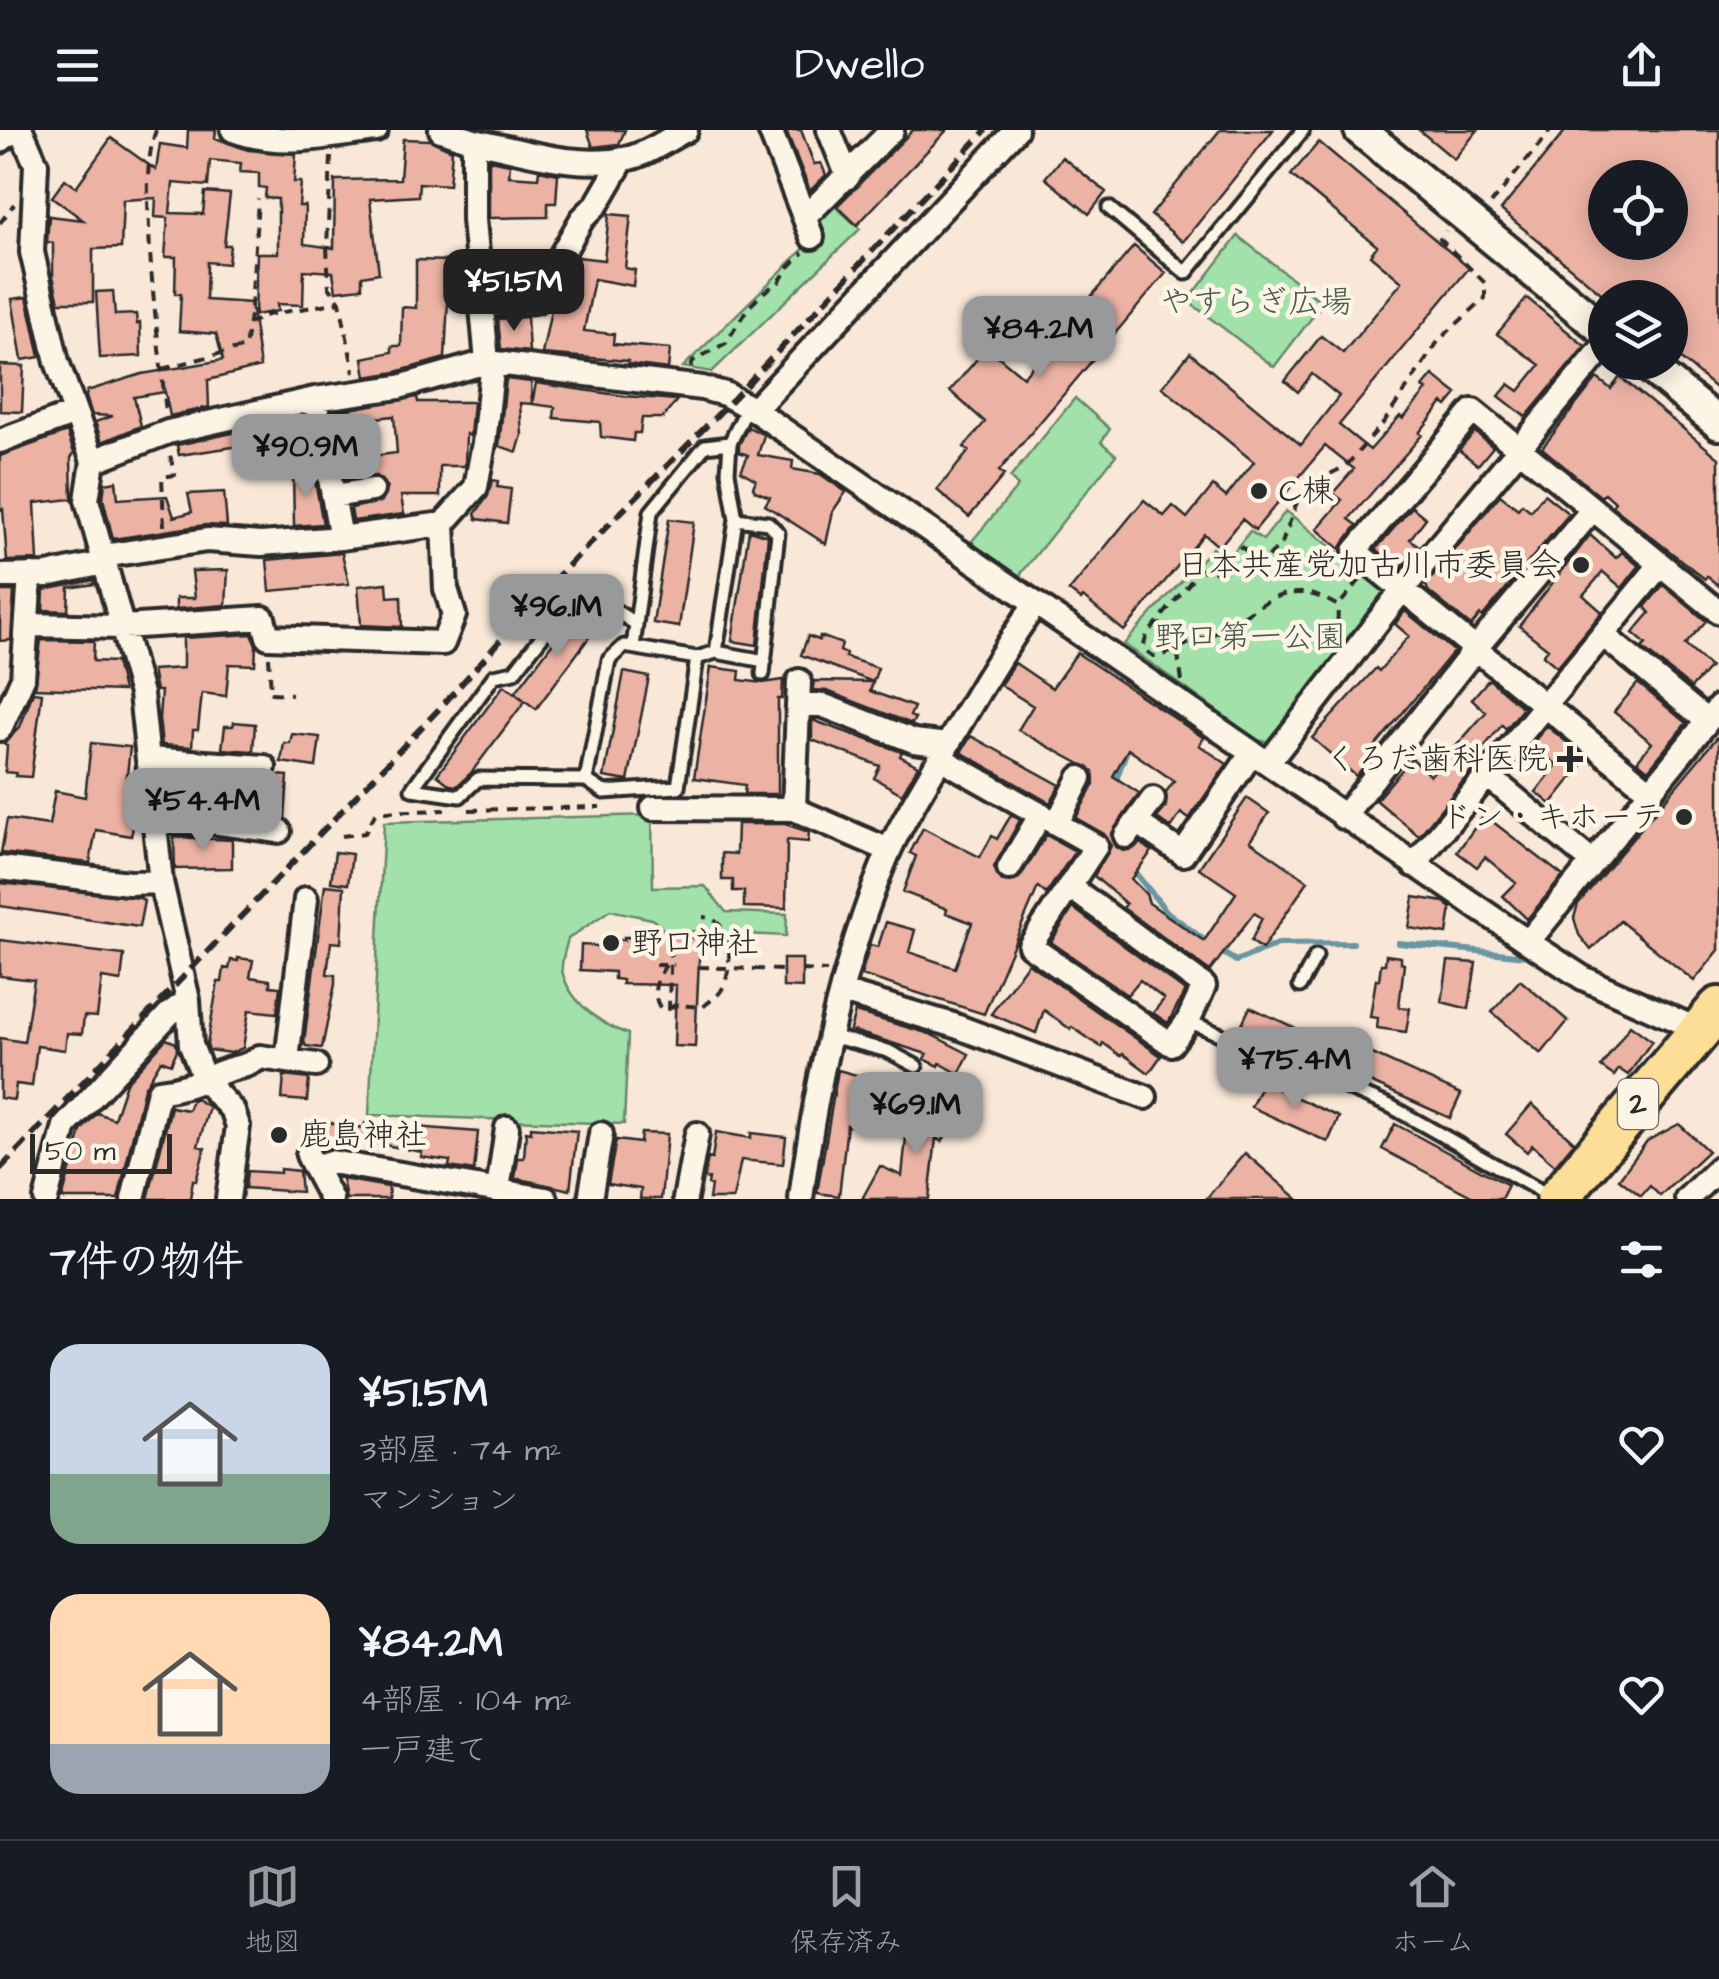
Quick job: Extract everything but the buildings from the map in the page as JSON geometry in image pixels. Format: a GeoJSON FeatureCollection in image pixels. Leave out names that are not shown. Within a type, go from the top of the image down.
{"type":"FeatureCollection","features":[{"type":"Feature","properties":{"kind":"highway","name":"2"},"geometry":{"type":"LineString","coordinates":[[1556,1199],[1710,1019]]}},
{"type":"Feature","properties":{"kind":"street"},"geometry":{"type":"LineString","coordinates":[[0,141],[13,130]]}},
{"type":"Feature","properties":{"kind":"street"},"geometry":{"type":"LineString","coordinates":[[21,130],[36,164],[32,252],[57,362],[92,461],[88,500],[141,694],[160,882],[188,1000],[191,1045],[205,1081],[233,1111],[238,1126],[228,1198],[238,1199]]}},
{"type":"Feature","properties":{"kind":"street"},"geometry":{"type":"LineString","coordinates":[[233,130],[298,142],[376,130]]}},
{"type":"Feature","properties":{"kind":"street"},"geometry":{"type":"LineString","coordinates":[[441,130],[569,161],[632,158],[686,130]]}},
{"type":"Feature","properties":{"kind":"street"},"geometry":{"type":"LineString","coordinates":[[770,130],[812,222],[892,130]]}},
{"type":"Feature","properties":{"kind":"street"},"geometry":{"type":"LineString","coordinates":[[829,130],[848,177]]}},
{"type":"Feature","properties":{"kind":"street"},"geometry":{"type":"LineString","coordinates":[[751,408],[1016,130]]}},
{"type":"Feature","properties":{"kind":"street"},"geometry":{"type":"LineString","coordinates":[[1360,130],[1588,316]]}},
{"type":"Feature","properties":{"kind":"street"},"geometry":{"type":"LineString","coordinates":[[0,576],[30,575],[207,540],[261,544],[443,524],[476,487],[484,442],[490,362],[474,220],[474,141]]}},
{"type":"Feature","properties":{"kind":"street"},"geometry":{"type":"LineString","coordinates":[[482,306],[536,301],[582,220],[597,204],[623,159]]}},
{"type":"Feature","properties":{"kind":"street"},"geometry":{"type":"LineString","coordinates":[[92,461],[167,432],[315,399],[399,387],[490,362],[725,394],[751,408],[1583,978],[1710,1019]]}},
{"type":"Feature","properties":{"kind":"street"},"geometry":{"type":"LineString","coordinates":[[1152,799],[1131,829],[1184,854],[1588,365]]}},
{"type":"Feature","properties":{"kind":"street"},"geometry":{"type":"LineString","coordinates":[[1666,380],[1719,424]]}},
{"type":"Feature","properties":{"kind":"street"},"geometry":{"type":"LineString","coordinates":[[315,399],[341,538]]}},
{"type":"Feature","properties":{"kind":"street"},"geometry":{"type":"LineString","coordinates":[[1649,790],[1355,551],[1473,411],[1719,612]]}},
{"type":"Feature","properties":{"kind":"street"},"geometry":{"type":"LineString","coordinates":[[0,441],[75,413]]}},
{"type":"Feature","properties":{"kind":"street"},"geometry":{"type":"LineString","coordinates":[[333,496],[372,490]]}},
{"type":"Feature","properties":{"kind":"street"},"geometry":{"type":"LineString","coordinates":[[1344,817],[1476,648],[1592,510]]}},
{"type":"Feature","properties":{"kind":"street"},"geometry":{"type":"LineString","coordinates":[[27,625],[123,627],[263,618],[268,638],[438,645],[444,643],[454,615],[446,589],[443,524]]}},
{"type":"Feature","properties":{"kind":"street"},"geometry":{"type":"LineString","coordinates":[[1414,865],[1660,564]]}},
{"type":"Feature","properties":{"kind":"street"},"geometry":{"type":"LineString","coordinates":[[0,729],[24,678],[30,575]]}},
{"type":"Feature","properties":{"kind":"street"},"geometry":{"type":"LineString","coordinates":[[801,1199],[809,1137],[840,982],[861,922],[890,850],[943,752],[992,666],[1035,604]]}},
{"type":"Feature","properties":{"kind":"street"},"geometry":{"type":"LineString","coordinates":[[1528,942],[1713,714],[1602,635]]}},
{"type":"Feature","properties":{"kind":"street"},"geometry":{"type":"LineString","coordinates":[[794,809],[799,681]]}},
{"type":"Feature","properties":{"kind":"street"},"geometry":{"type":"LineString","coordinates":[[799,705],[822,705],[943,752],[1096,846],[1069,886],[1030,946],[1170,1044],[1188,1021],[1204,986],[1069,886]]}},
{"type":"Feature","properties":{"kind":"street"},"geometry":{"type":"LineString","coordinates":[[148,758],[264,767]]}},
{"type":"Feature","properties":{"kind":"street"},"geometry":{"type":"LineString","coordinates":[[1488,776],[1592,862]]}},
{"type":"Feature","properties":{"kind":"street"},"geometry":{"type":"LineString","coordinates":[[1009,868],[1080,778]]}},
{"type":"Feature","properties":{"kind":"street"},"geometry":{"type":"LineString","coordinates":[[653,808],[794,809],[890,850]]}},
{"type":"Feature","properties":{"kind":"street"},"geometry":{"type":"LineString","coordinates":[[154,822],[212,822],[279,831]]}},
{"type":"Feature","properties":{"kind":"street"},"geometry":{"type":"LineString","coordinates":[[0,868],[129,884],[160,882]]}},
{"type":"Feature","properties":{"kind":"street"},"geometry":{"type":"LineString","coordinates":[[287,1060],[314,927],[306,899]]}},
{"type":"Feature","properties":{"kind":"street"},"geometry":{"type":"LineString","coordinates":[[840,982],[1144,1097]]}},
{"type":"Feature","properties":{"kind":"street"},"geometry":{"type":"LineString","coordinates":[[46,1199],[65,1126],[169,1014],[188,1000]]}},
{"type":"Feature","properties":{"kind":"street"},"geometry":{"type":"LineString","coordinates":[[132,1199],[159,1090],[184,1088],[226,1070],[246,1068],[260,1057],[316,1065]]}},
{"type":"Feature","properties":{"kind":"street"},"geometry":{"type":"LineString","coordinates":[[498,1190],[508,1128]]}},
{"type":"Feature","properties":{"kind":"street"},"geometry":{"type":"LineString","coordinates":[[590,1199],[601,1134]]}},
{"type":"Feature","properties":{"kind":"street"},"geometry":{"type":"LineString","coordinates":[[685,1199],[697,1134]]}},
{"type":"Feature","properties":{"kind":"street"},"geometry":{"type":"LineString","coordinates":[[331,1199],[311,1161],[534,1198]]}},
{"type":"Feature","properties":{"kind":"street"},"geometry":{"type":"LineString","coordinates":[[1688,1199],[1719,1168]]}},
{"type":"Feature","properties":{"kind":"lane"},"geometry":{"type":"LineString","coordinates":[[1109,208],[1186,273],[1302,130]]}},
{"type":"Feature","properties":{"kind":"lane"},"geometry":{"type":"LineString","coordinates":[[716,652],[736,519],[728,472],[730,443],[751,408]]}},
{"type":"Feature","properties":{"kind":"lane"},"geometry":{"type":"LineString","coordinates":[[633,648],[652,512],[705,446],[730,443]]}},
{"type":"Feature","properties":{"kind":"lane"},"geometry":{"type":"LineString","coordinates":[[736,519],[768,523],[778,534],[763,674]]}},
{"type":"Feature","properties":{"kind":"lane"},"geometry":{"type":"LineString","coordinates":[[636,624],[580,588],[514,672],[494,676],[412,789],[460,796],[478,780],[586,780],[604,792],[678,787],[697,658]]}},
{"type":"Feature","properties":{"kind":"lane"},"geometry":{"type":"LineString","coordinates":[[586,780],[609,660],[624,646],[697,658],[716,652],[765,660]]}},
{"type":"Feature","properties":{"kind":"lane"},"geometry":{"type":"LineString","coordinates":[[1300,986],[1316,956]]}},
{"type":"Feature","properties":{"kind":"lane"},"geometry":{"type":"LineString","coordinates":[[1188,1021],[1390,1106],[1556,1199]]}},
{"type":"Feature","properties":{"kind":"lane"},"geometry":{"type":"LineString","coordinates":[[830,1036],[888,1051],[916,1066]]}},
{"type":"Feature","properties":{"kind":"path"},"geometry":{"type":"LineString","coordinates":[[156,130],[148,190],[152,300],[174,475],[162,477],[168,545]]}},
{"type":"Feature","properties":{"kind":"path"},"geometry":{"type":"LineString","coordinates":[[1484,213],[1551,130]]}},
{"type":"Feature","properties":{"kind":"path"},"geometry":{"type":"LineString","coordinates":[[331,136],[329,287],[340,302],[358,392]]}},
{"type":"Feature","properties":{"kind":"path"},"geometry":{"type":"LineString","coordinates":[[162,369],[245,347],[258,199]]}},
{"type":"Feature","properties":{"kind":"path"},"geometry":{"type":"LineString","coordinates":[[691,373],[693,361],[726,343],[747,309],[779,282],[788,267],[826,232],[812,222]]}},
{"type":"Feature","properties":{"kind":"path"},"geometry":{"type":"LineString","coordinates":[[1338,606],[1315,592],[1281,595],[1247,610],[1237,621],[1208,638],[1160,656],[1148,654],[1143,648],[1143,641],[1200,570],[1214,572],[1242,547],[1264,562],[1282,543],[1296,502],[1316,481],[1346,466],[1384,422],[1440,340],[1484,298],[1485,283],[1440,238],[1450,226]]}},
{"type":"Feature","properties":{"kind":"path"},"geometry":{"type":"LineString","coordinates":[[248,324],[266,315],[340,302]]}},
{"type":"Feature","properties":{"kind":"path"},"geometry":{"type":"LineString","coordinates":[[1353,654],[1336,638],[1338,606],[1373,565]]}},
{"type":"Feature","properties":{"kind":"path"},"geometry":{"type":"LineString","coordinates":[[1158,623],[1177,649],[1184,673],[1179,688]]}},
{"type":"Feature","properties":{"kind":"path"},"geometry":{"type":"LineString","coordinates":[[268,638],[271,693],[292,694]]}},
{"type":"Feature","properties":{"kind":"path"},"geometry":{"type":"LineString","coordinates":[[342,836],[364,833],[381,812],[609,807]]}},
{"type":"Feature","properties":{"kind":"path"},"geometry":{"type":"LineString","coordinates":[[670,965],[656,982],[654,999],[660,1008],[702,1007],[720,991],[729,968],[726,934],[717,922],[702,917]]}},
{"type":"Feature","properties":{"kind":"path"},"geometry":{"type":"LineString","coordinates":[[669,1009],[670,929]]}},
{"type":"Feature","properties":{"kind":"path"},"geometry":{"type":"LineString","coordinates":[[655,965],[670,965]]}},
{"type":"Feature","properties":{"kind":"path"},"geometry":{"type":"LineString","coordinates":[[699,966],[783,970]]}},
{"type":"Feature","properties":{"kind":"path"},"geometry":{"type":"LineString","coordinates":[[802,970],[840,982]]}},
{"type":"Feature","properties":{"kind":"green space"},"geometry":{"type":"Polygon","coordinates":[[[834,205],[860,229],[712,372],[683,367],[819,234],[815,225],[834,205]]]}},
{"type":"Feature","properties":{"kind":"green space","name":"やすらぎ広場"},"geometry":{"type":"Polygon","coordinates":[[[1238,236],[1323,303],[1274,367],[1188,301],[1238,236]]]}},
{"type":"Feature","properties":{"kind":"green space"},"geometry":{"type":"Polygon","coordinates":[[[1075,398],[1110,429],[1101,442],[1116,455],[1019,576],[972,541],[1018,486],[1010,478],[1075,398]]]}},
{"type":"Feature","properties":{"kind":"green space","name":"野口第一公園"},"geometry":{"type":"Polygon","coordinates":[[[1286,511],[1389,593],[1267,741],[1259,741],[1124,644],[1212,548],[1227,560],[1250,531],[1263,540],[1286,511]]]}},
{"type":"Feature","properties":{"kind":"green space"},"geometry":{"type":"Polygon","coordinates":[[[652,815],[653,887],[705,886],[726,912],[787,914],[786,936],[664,930],[652,919],[610,910],[568,939],[562,970],[571,992],[597,1018],[628,1034],[624,1124],[369,1115],[384,822],[652,815]]]}},
{"type":"Feature","properties":{"kind":"waterway"},"geometry":{"type":"LineString","coordinates":[[1115,782],[1128,747]]}},
{"type":"Feature","properties":{"kind":"waterway"},"geometry":{"type":"LineString","coordinates":[[1132,869],[1167,912],[1208,943]]}},
{"type":"Feature","properties":{"kind":"waterway"},"geometry":{"type":"LineString","coordinates":[[1218,950],[1236,961],[1278,944],[1353,943]]}},
{"type":"Feature","properties":{"kind":"waterway"},"geometry":{"type":"LineString","coordinates":[[1398,943],[1527,956]]}},
{"type":"Feature","properties":{"kind":"railway"},"geometry":{"type":"LineString","coordinates":[[0,1169],[439,709],[558,576],[734,398],[986,130]]}},
{"type":"Feature","properties":{"kind":"place","name":"C棟"},"geometry":{"type":"Point","coordinates":[1259,491]}},
{"type":"Feature","properties":{"kind":"place","name":"日本共産党加古川市委員会"},"geometry":{"type":"Point","coordinates":[1581,565]}},
{"type":"Feature","properties":{"kind":"place","name":"くろだ歯科医院"},"geometry":{"type":"Point","coordinates":[1570,759]}},
{"type":"Feature","properties":{"kind":"place","name":"ドン・キホーテ"},"geometry":{"type":"Point","coordinates":[1684,817]}},
{"type":"Feature","properties":{"kind":"place","name":"野口神社"},"geometry":{"type":"Point","coordinates":[611,943]}},
{"type":"Feature","properties":{"kind":"place","name":"鹿島神社"},"geometry":{"type":"Point","coordinates":[279,1135]}}]}
